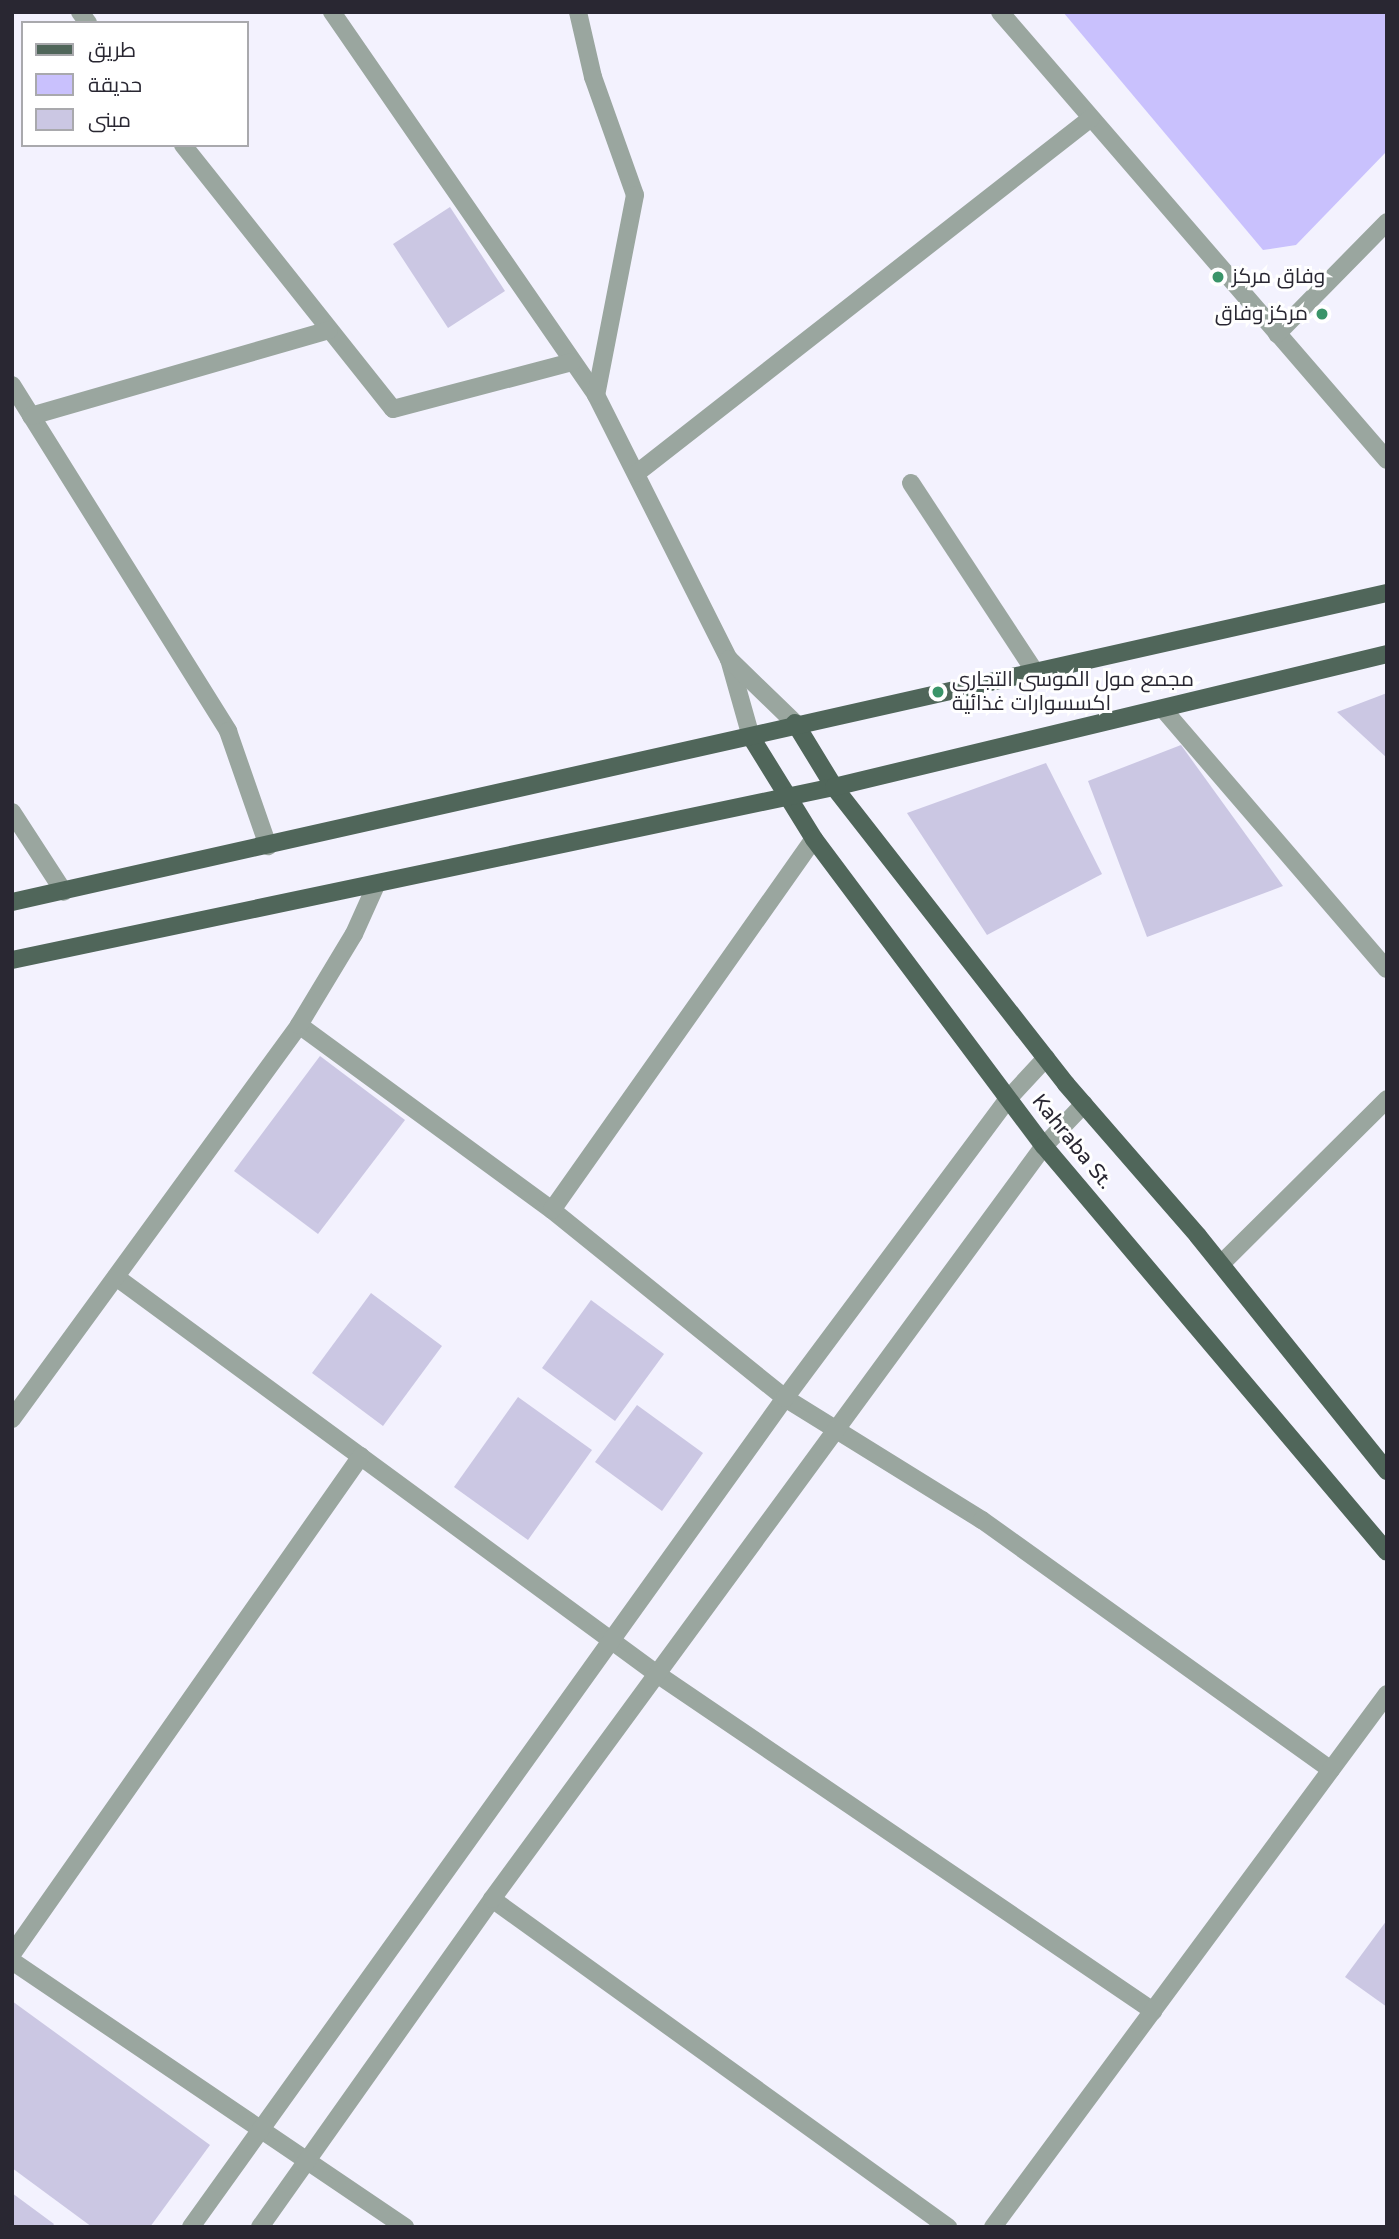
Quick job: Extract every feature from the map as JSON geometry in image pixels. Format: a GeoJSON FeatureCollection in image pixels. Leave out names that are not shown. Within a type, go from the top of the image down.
{"type":"FeatureCollection","features":[{"type":"Feature","properties":{"kind":"main road"},"geometry":{"type":"LineString","coordinates":[[12,902],[751,737],[795,723],[1037,673],[1387,593]]}},
{"type":"Feature","properties":{"kind":"main road"},"geometry":{"type":"LineString","coordinates":[[12,960],[786,794],[834,787],[1387,654]]}},
{"type":"Feature","properties":{"kind":"main road","name":"Kahraba St."},"geometry":{"type":"LineString","coordinates":[[795,723],[834,787],[1046,1058],[1221,1264],[1387,1471]]}},
{"type":"Feature","properties":{"kind":"main road","name":"Kahraba St."},"geometry":{"type":"LineString","coordinates":[[751,737],[814,839],[1044,1146],[1387,1552]]}},
{"type":"Feature","properties":{"kind":"street"},"geometry":{"type":"LineString","coordinates":[[332,12],[596,395],[638,473],[729,659],[751,737]]}},
{"type":"Feature","properties":{"kind":"street"},"geometry":{"type":"LineString","coordinates":[[578,12],[593,78],[635,195],[596,395]]}},
{"type":"Feature","properties":{"kind":"street"},"geometry":{"type":"LineString","coordinates":[[1000,12],[1387,460]]}},
{"type":"Feature","properties":{"kind":"street"},"geometry":{"type":"LineString","coordinates":[[638,473],[1091,118]]}},
{"type":"Feature","properties":{"kind":"street"},"geometry":{"type":"LineString","coordinates":[[185,147],[393,409],[572,362]]}},
{"type":"Feature","properties":{"kind":"street"},"geometry":{"type":"LineString","coordinates":[[1277,334],[1387,222]]}},
{"type":"Feature","properties":{"kind":"street"},"geometry":{"type":"LineString","coordinates":[[31,415],[329,330]]}},
{"type":"Feature","properties":{"kind":"street"},"geometry":{"type":"LineString","coordinates":[[12,385],[228,731],[268,846]]}},
{"type":"Feature","properties":{"kind":"street"},"geometry":{"type":"LineString","coordinates":[[911,483],[1037,673]]}},
{"type":"Feature","properties":{"kind":"street"},"geometry":{"type":"LineString","coordinates":[[729,659],[795,723]]}},
{"type":"Feature","properties":{"kind":"street"},"geometry":{"type":"LineString","coordinates":[[1163,709],[1387,969]]}},
{"type":"Feature","properties":{"kind":"street"},"geometry":{"type":"LineString","coordinates":[[12,812],[64,892]]}},
{"type":"Feature","properties":{"kind":"street"},"geometry":{"type":"LineString","coordinates":[[552,1210],[814,839]]}},
{"type":"Feature","properties":{"kind":"street"},"geometry":{"type":"LineString","coordinates":[[12,1419],[299,1025],[354,934],[376,884]]}},
{"type":"Feature","properties":{"kind":"street"},"geometry":{"type":"LineString","coordinates":[[299,1025],[552,1210],[785,1398],[982,1520],[1331,1770]]}},
{"type":"Feature","properties":{"kind":"street"},"geometry":{"type":"LineString","coordinates":[[191,2227],[614,1642],[785,1398],[1008,1099],[1046,1058]]}},
{"type":"Feature","properties":{"kind":"street"},"geometry":{"type":"LineString","coordinates":[[1221,1264],[1387,1099]]}},
{"type":"Feature","properties":{"kind":"street"},"geometry":{"type":"LineString","coordinates":[[260,2227],[492,1899],[1044,1146],[1084,1104]]}},
{"type":"Feature","properties":{"kind":"street"},"geometry":{"type":"LineString","coordinates":[[116,1277],[657,1674],[1153,2011]]}},
{"type":"Feature","properties":{"kind":"street"},"geometry":{"type":"LineString","coordinates":[[12,1954],[361,1456]]}},
{"type":"Feature","properties":{"kind":"street"},"geometry":{"type":"LineString","coordinates":[[993,2227],[1387,1694]]}},
{"type":"Feature","properties":{"kind":"street"},"geometry":{"type":"LineString","coordinates":[[492,1899],[948,2227]]}},
{"type":"Feature","properties":{"kind":"street"},"geometry":{"type":"LineString","coordinates":[[12,1961],[405,2227]]}},
{"type":"Feature","properties":{"kind":"green space"},"geometry":{"type":"Polygon","coordinates":[[[1063,12],[1387,12],[1387,151],[1296,245],[1263,250],[1063,12]]]}},
{"type":"Feature","properties":{"kind":"building"},"geometry":{"type":"Polygon","coordinates":[[[450,207],[505,291],[448,328],[393,244],[450,207]]]}},
{"type":"Feature","properties":{"kind":"building"},"geometry":{"type":"Polygon","coordinates":[[[1387,693],[1387,758],[1337,712],[1387,693]]]}},
{"type":"Feature","properties":{"kind":"building"},"geometry":{"type":"Polygon","coordinates":[[[1181,745],[1283,886],[1147,937],[1088,781],[1181,745]]]}},
{"type":"Feature","properties":{"kind":"building"},"geometry":{"type":"Polygon","coordinates":[[[1046,763],[1102,874],[987,935],[907,813],[1046,763]]]}},
{"type":"Feature","properties":{"kind":"building"},"geometry":{"type":"Polygon","coordinates":[[[320,1056],[405,1120],[318,1234],[234,1171],[320,1056]]]}},
{"type":"Feature","properties":{"kind":"building"},"geometry":{"type":"Polygon","coordinates":[[[371,1293],[442,1346],[383,1426],[312,1373],[371,1293]]]}},
{"type":"Feature","properties":{"kind":"building"},"geometry":{"type":"Polygon","coordinates":[[[591,1300],[664,1354],[615,1421],[542,1368],[591,1300]]]}},
{"type":"Feature","properties":{"kind":"building"},"geometry":{"type":"Polygon","coordinates":[[[518,1397],[592,1450],[528,1540],[454,1487],[518,1397]]]}},
{"type":"Feature","properties":{"kind":"building"},"geometry":{"type":"Polygon","coordinates":[[[637,1405],[703,1453],[662,1511],[595,1462],[637,1405]]]}},
{"type":"Feature","properties":{"kind":"building"},"geometry":{"type":"Polygon","coordinates":[[[1387,1920],[1387,2007],[1345,1977],[1387,1920]]]}},
{"type":"Feature","properties":{"kind":"building"},"geometry":{"type":"Polygon","coordinates":[[[12,2001],[210,2145],[150,2227],[92,2227],[12,2168],[12,2001]]]}},
{"type":"Feature","properties":{"kind":"building"},"geometry":{"type":"Polygon","coordinates":[[[12,2193],[54,2224],[52,2227],[12,2227],[12,2193]]]}},
{"type":"Feature","properties":{"kind":"place","name":"وفاق مركز"},"geometry":{"type":"Point","coordinates":[1218,277]}},
{"type":"Feature","properties":{"kind":"place","name":"مركز وفاق"},"geometry":{"type":"Point","coordinates":[1322,314]}},
{"type":"Feature","properties":{"kind":"place","name":"مجمع مول الموسى التجاري اكسسوارات غذائية"},"geometry":{"type":"Point","coordinates":[938,692]}}]}
